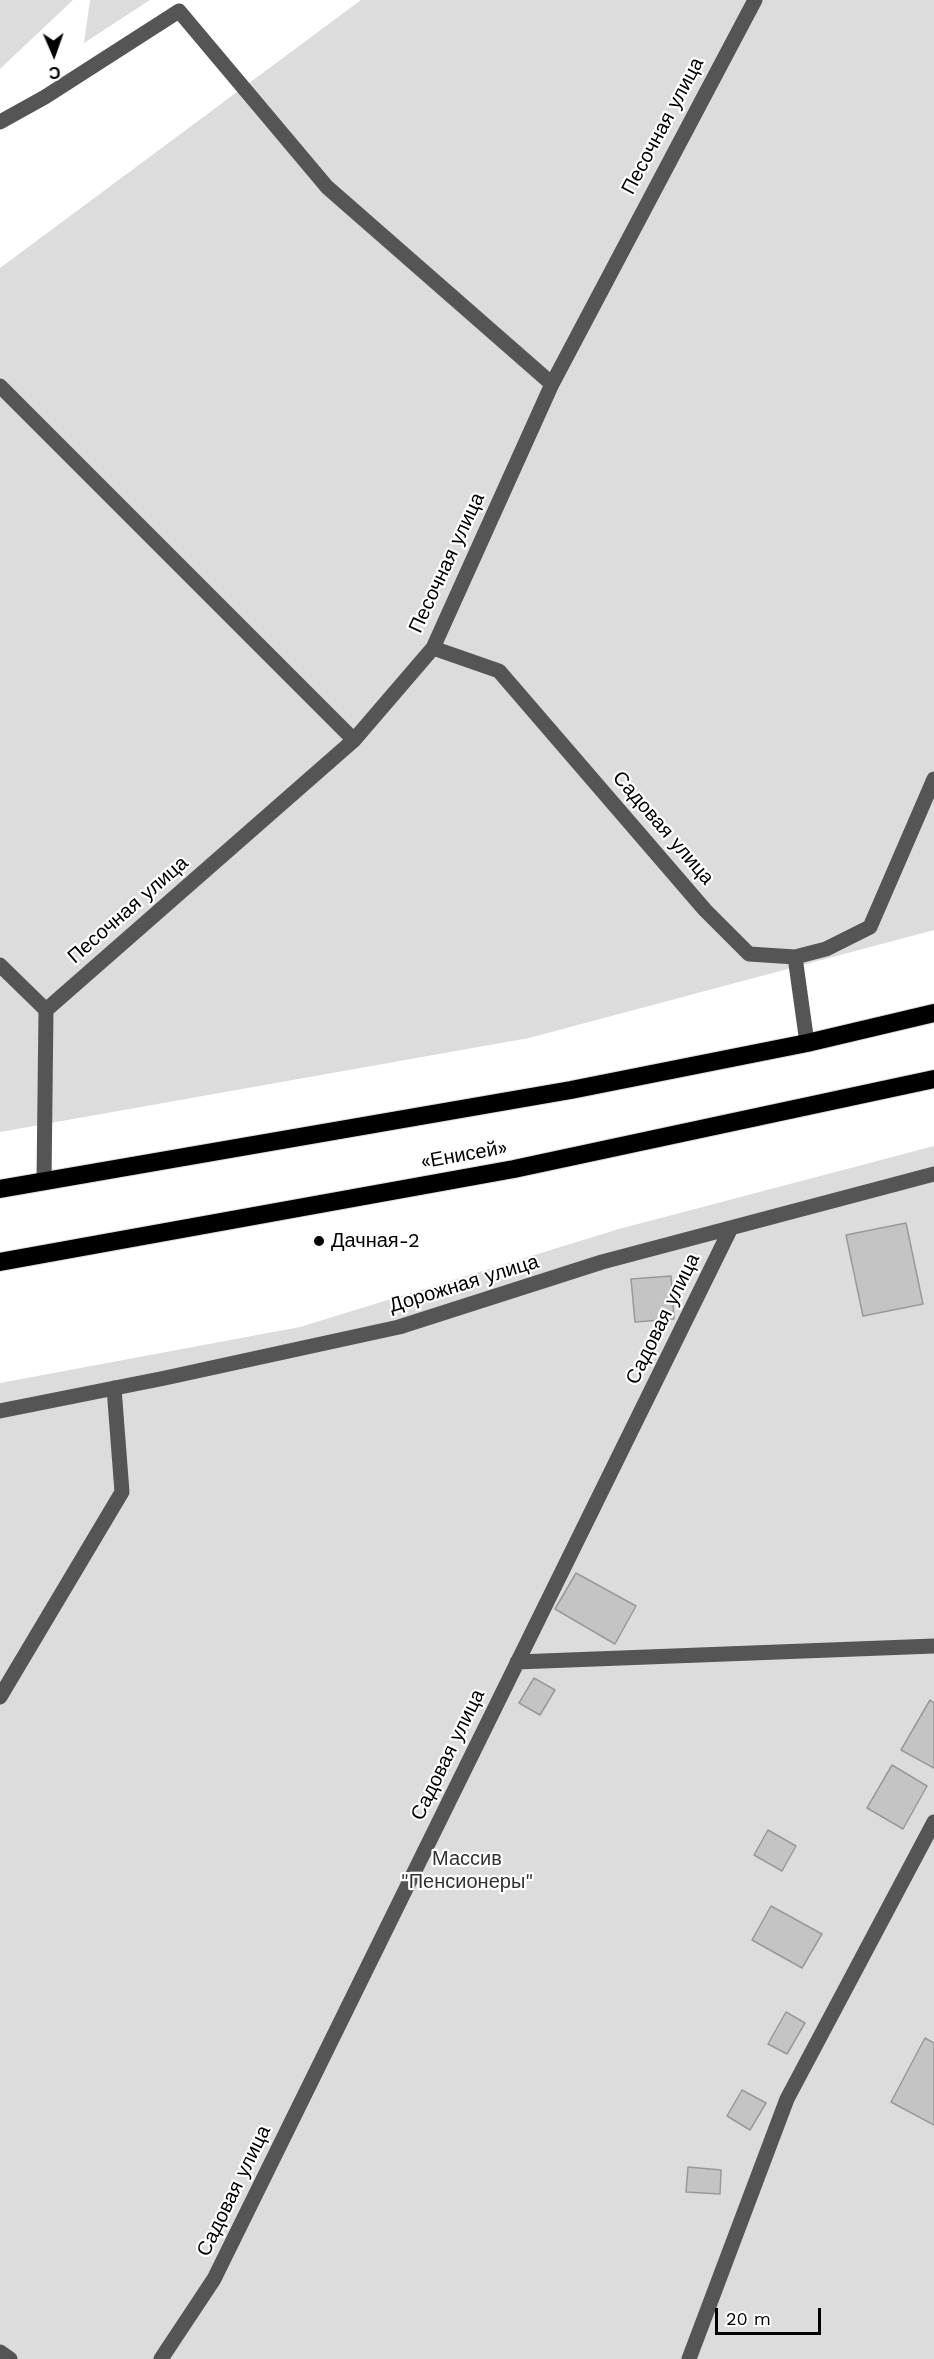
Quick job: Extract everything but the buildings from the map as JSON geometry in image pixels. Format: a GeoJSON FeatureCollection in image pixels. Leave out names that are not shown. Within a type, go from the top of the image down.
{"type":"FeatureCollection","features":[{"type":"Feature","properties":{"kind":"highway"},"geometry":{"type":"LineString","coordinates":[[0,1189],[571,1090],[807,1043],[934,1013]]}},
{"type":"Feature","properties":{"kind":"highway","name":"«Енисей»"},"geometry":{"type":"LineString","coordinates":[[0,1262],[514,1169],[934,1079]]}},
{"type":"Feature","properties":{"kind":"street","name":"Песочная улица"},"geometry":{"type":"LineString","coordinates":[[46,1010],[354,740],[433,648],[552,384],[755,0]]}},
{"type":"Feature","properties":{"kind":"street"},"geometry":{"type":"LineString","coordinates":[[0,122],[45,97],[179,11],[327,187],[552,384]]}},
{"type":"Feature","properties":{"kind":"street"},"geometry":{"type":"LineString","coordinates":[[0,386],[354,740]]}},
{"type":"Feature","properties":{"kind":"street","name":"Садовая улица"},"geometry":{"type":"LineString","coordinates":[[433,648],[499,671],[705,910],[749,954],[795,957],[826,949],[870,927],[934,779]]}},
{"type":"Feature","properties":{"kind":"street"},"geometry":{"type":"LineString","coordinates":[[795,957],[807,1043]]}},
{"type":"Feature","properties":{"kind":"street"},"geometry":{"type":"LineString","coordinates":[[0,965],[46,1010],[44,1181]]}},
{"type":"Feature","properties":{"kind":"street","name":"Дорожная улица"},"geometry":{"type":"LineString","coordinates":[[0,1410],[399,1328],[602,1262],[934,1174]]}},
{"type":"Feature","properties":{"kind":"street","name":"Садовая улица"},"geometry":{"type":"LineString","coordinates":[[160,2359],[214,2279],[731,1228]]}},
{"type":"Feature","properties":{"kind":"street"},"geometry":{"type":"LineString","coordinates":[[0,1697],[122,1492],[114,1388]]}},
{"type":"Feature","properties":{"kind":"street"},"geometry":{"type":"LineString","coordinates":[[517,1662],[934,1646]]}},
{"type":"Feature","properties":{"kind":"street"},"geometry":{"type":"LineString","coordinates":[[689,2359],[786,2099],[934,1822]]}},
{"type":"Feature","properties":{"kind":"street"},"geometry":{"type":"LineString","coordinates":[[0,2352],[10,2359]]}},
{"type":"Feature","properties":{"kind":"green space"},"geometry":{"type":"Polygon","coordinates":[[[0,0],[73,0],[0,69],[0,0]]]}},
{"type":"Feature","properties":{"kind":"green space"},"geometry":{"type":"Polygon","coordinates":[[[90,0],[150,0],[84,43],[90,0]]]}},
{"type":"Feature","properties":{"kind":"green space"},"geometry":{"type":"Polygon","coordinates":[[[361,0],[934,0],[934,930],[529,1038],[0,1132],[0,268],[361,0]]]}},
{"type":"Feature","properties":{"kind":"green space","name":"Массив \"Пенсионеры\""},"geometry":{"type":"Polygon","coordinates":[[[934,1146],[934,2359],[0,2359],[0,1383],[300,1327],[619,1229],[934,1146]]]}},
{"type":"Feature","properties":{"kind":"place","name":"Дачная-2"},"geometry":{"type":"Point","coordinates":[319,1241]}}]}
